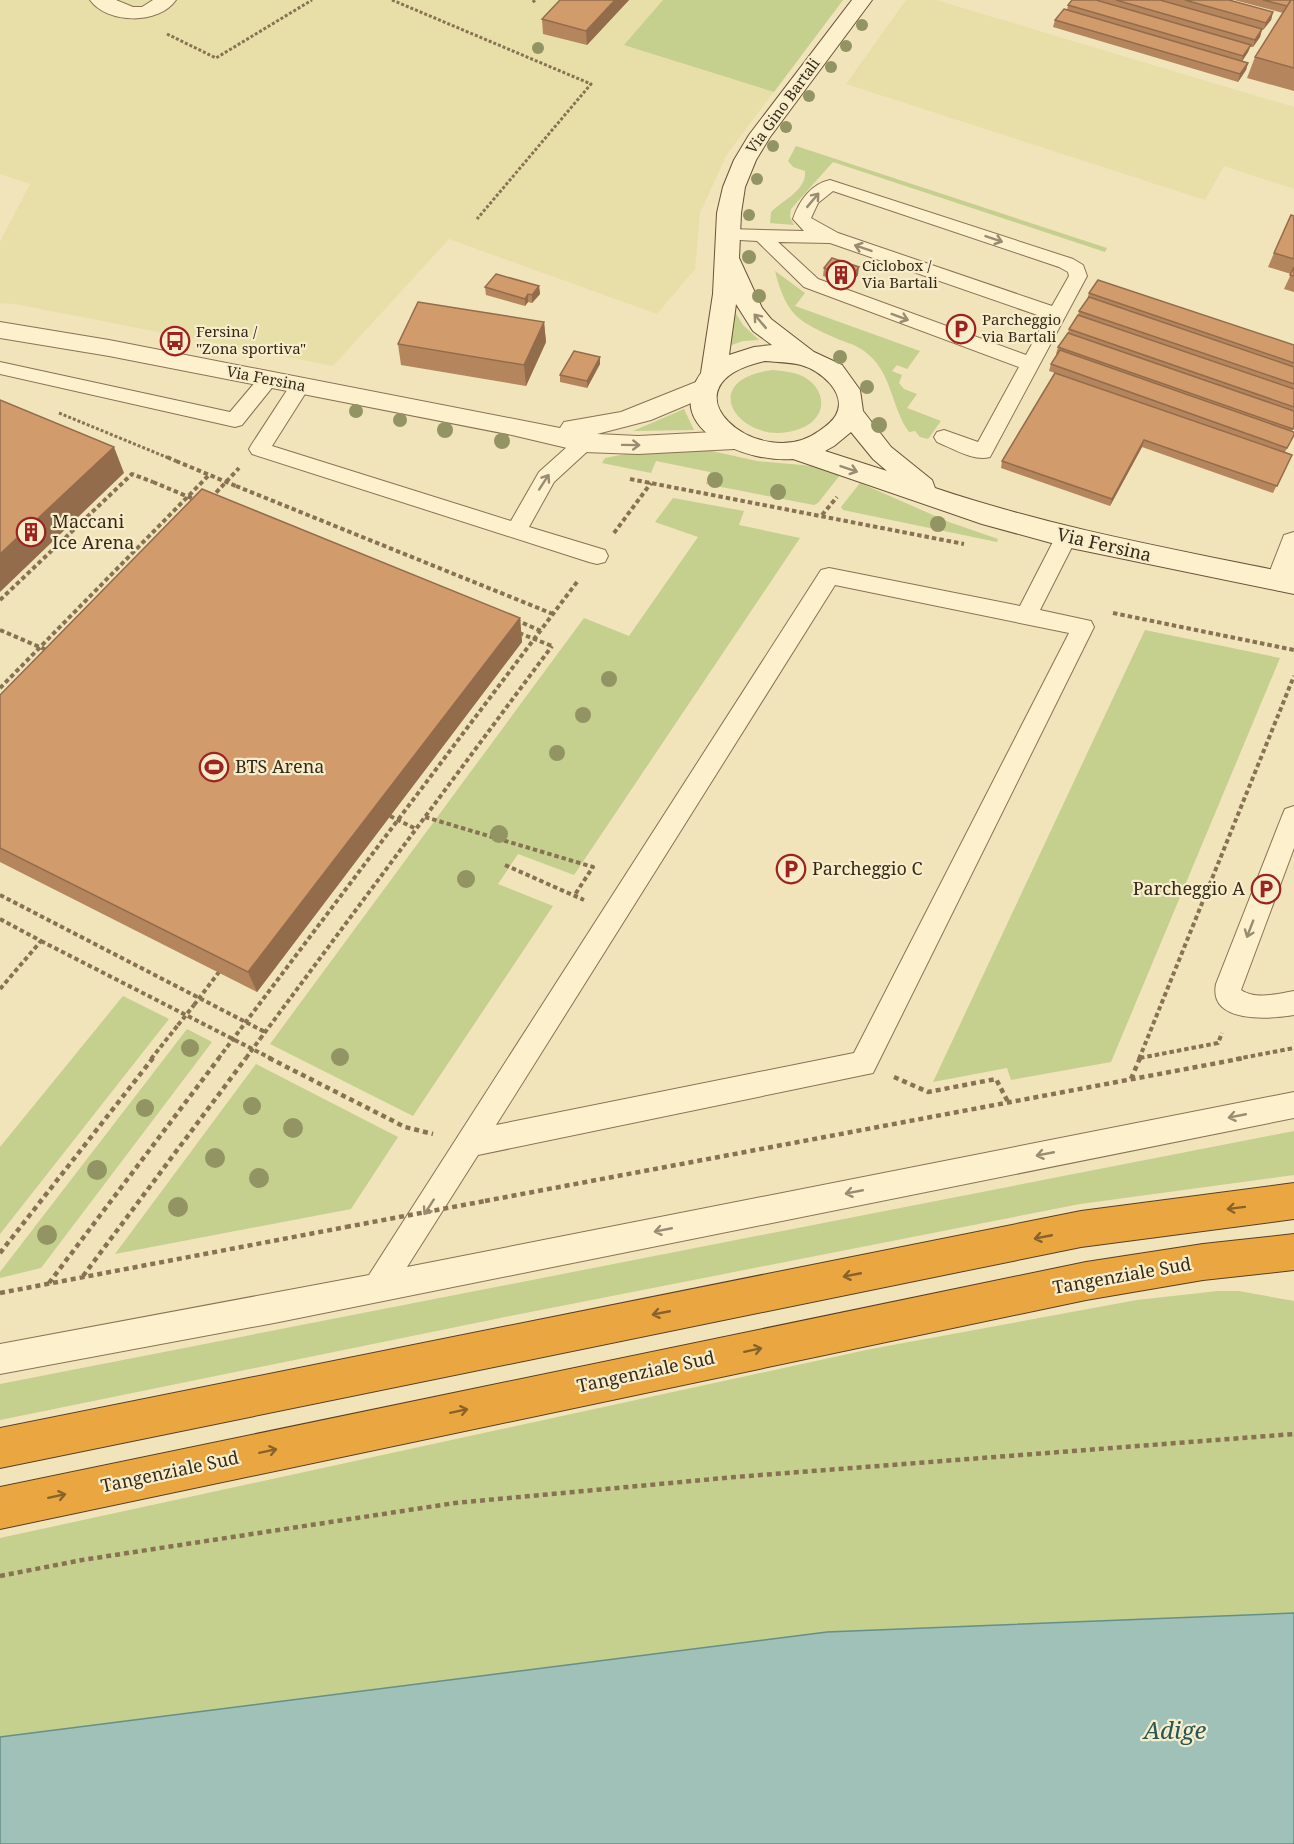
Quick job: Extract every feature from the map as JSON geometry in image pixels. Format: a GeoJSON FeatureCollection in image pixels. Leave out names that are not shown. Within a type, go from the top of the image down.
{"type":"FeatureCollection","features":[{"type":"Feature","properties":{"kind":"highway"},"geometry":{"type":"LineString","coordinates":[[0,1448],[1081,1229],[1294,1201]]}},
{"type":"Feature","properties":{"kind":"highway","name":"Tangenziale Sud"},"geometry":{"type":"LineString","coordinates":[[0,1508],[1086,1281],[1203,1262],[1294,1252]]}},
{"type":"Feature","properties":{"kind":"highway"},"geometry":{"type":"LineString","coordinates":[[1203,1262],[1294,1269]]}},
{"type":"Feature","properties":{"kind":"street"},"geometry":{"type":"LineString","coordinates":[[100,0],[126,13],[144,13],[166,0]]}},
{"type":"Feature","properties":{"kind":"street","name":"Via Gino Bartali"},"geometry":{"type":"LineString","coordinates":[[710,380],[725,294],[729,213],[734,187],[745,160],[760,135],[862,0]]}},
{"type":"Feature","properties":{"kind":"street","name":"Via Gino Bartali"},"geometry":{"type":"LineString","coordinates":[[728,247],[751,310],[762,325],[806,357]]}},
{"type":"Feature","properties":{"kind":"street","name":"Via Fersina"},"geometry":{"type":"LineString","coordinates":[[0,330],[52,337],[532,430],[584,443],[638,446],[734,440]]}},
{"type":"Feature","properties":{"kind":"street"},"geometry":{"type":"LineString","coordinates":[[765,352],[806,357],[836,374],[850,398],[850,412],[843,425],[831,437],[814,445],[794,450],[763,449],[734,440],[718,429],[708,416],[704,401],[710,380],[728,364],[745,356],[765,352]]}},
{"type":"Feature","properties":{"kind":"street","name":"Via Fersina"},"geometry":{"type":"LineString","coordinates":[[532,430],[593,427],[642,416],[710,380]]}},
{"type":"Feature","properties":{"kind":"street","name":"Via Fersina"},"geometry":{"type":"LineString","coordinates":[[850,412],[882,453],[932,496]]}},
{"type":"Feature","properties":{"kind":"street","name":"Via Fersina"},"geometry":{"type":"LineString","coordinates":[[794,450],[992,517],[1066,537],[1287,582],[1294,542]]}},
{"type":"Feature","properties":{"kind":"lane"},"geometry":{"type":"LineString","coordinates":[[944,437],[984,452],[1058,315],[1078,276],[1077,269],[1066,263],[838,186],[828,186],[822,190],[803,211],[802,219],[808,226],[832,237],[1058,315]]}},
{"type":"Feature","properties":{"kind":"lane"},"geometry":{"type":"LineString","coordinates":[[728,247],[762,236],[780,234],[832,237]]}},
{"type":"Feature","properties":{"kind":"lane"},"geometry":{"type":"LineString","coordinates":[[762,236],[811,283],[1031,364]]}},
{"type":"Feature","properties":{"kind":"lane"},"geometry":{"type":"LineString","coordinates":[[0,368],[235,420],[269,379]]}},
{"type":"Feature","properties":{"kind":"lane"},"geometry":{"type":"LineString","coordinates":[[300,386],[259,449],[597,556]]}},
{"type":"Feature","properties":{"kind":"lane"},"geometry":{"type":"LineString","coordinates":[[516,531],[546,477],[584,443]]}},
{"type":"Feature","properties":{"kind":"lane"},"geometry":{"type":"LineString","coordinates":[[1026,616],[1066,537]]}},
{"type":"Feature","properties":{"kind":"lane"},"geometry":{"type":"LineString","coordinates":[[378,1287],[829,576],[1083,627],[863,1064],[469,1144]]}},
{"type":"Feature","properties":{"kind":"lane"},"geometry":{"type":"LineString","coordinates":[[1294,816],[1227,994],[1233,1001],[1267,1008],[1294,1003]]}},
{"type":"Feature","properties":{"kind":"lane"},"geometry":{"type":"LineString","coordinates":[[0,1359],[378,1287],[1294,1105]]}},
{"type":"Feature","properties":{"kind":"path"},"geometry":{"type":"LineString","coordinates":[[126,13],[216,58],[312,0]]}},
{"type":"Feature","properties":{"kind":"path"},"geometry":{"type":"LineString","coordinates":[[392,0],[591,84],[477,219]]}},
{"type":"Feature","properties":{"kind":"path"},"geometry":{"type":"LineString","coordinates":[[533,0],[536,4]]}},
{"type":"Feature","properties":{"kind":"path"},"geometry":{"type":"LineString","coordinates":[[55,411],[553,614]]}},
{"type":"Feature","properties":{"kind":"path"},"geometry":{"type":"LineString","coordinates":[[205,504],[259,449]]}},
{"type":"Feature","properties":{"kind":"path"},"geometry":{"type":"LineString","coordinates":[[0,600],[132,474],[199,501]]}},
{"type":"Feature","properties":{"kind":"path"},"geometry":{"type":"LineString","coordinates":[[0,688],[209,475]]}},
{"type":"Feature","properties":{"kind":"path"},"geometry":{"type":"LineString","coordinates":[[627,478],[973,546]]}},
{"type":"Feature","properties":{"kind":"path"},"geometry":{"type":"LineString","coordinates":[[49,1283],[651,483]]}},
{"type":"Feature","properties":{"kind":"path"},"geometry":{"type":"LineString","coordinates":[[213,496],[224,501]]}},
{"type":"Feature","properties":{"kind":"path"},"geometry":{"type":"LineString","coordinates":[[1106,611],[1294,650]]}},
{"type":"Feature","properties":{"kind":"path"},"geometry":{"type":"LineString","coordinates":[[508,617],[541,631]]}},
{"type":"Feature","properties":{"kind":"path"},"geometry":{"type":"LineString","coordinates":[[83,1277],[552,646],[508,629]]}},
{"type":"Feature","properties":{"kind":"path"},"geometry":{"type":"LineString","coordinates":[[0,630],[58,655]]}},
{"type":"Feature","properties":{"kind":"path"},"geometry":{"type":"LineString","coordinates":[[39,648],[49,652]]}},
{"type":"Feature","properties":{"kind":"path"},"geometry":{"type":"LineString","coordinates":[[1130,1079],[1294,676]]}},
{"type":"Feature","properties":{"kind":"path"},"geometry":{"type":"LineString","coordinates":[[390,816],[417,829]]}},
{"type":"Feature","properties":{"kind":"path"},"geometry":{"type":"LineString","coordinates":[[425,817],[593,867],[574,896]]}},
{"type":"Feature","properties":{"kind":"path"},"geometry":{"type":"LineString","coordinates":[[505,866],[563,891]]}},
{"type":"Feature","properties":{"kind":"path"},"geometry":{"type":"LineString","coordinates":[[0,895],[265,1032]]}},
{"type":"Feature","properties":{"kind":"path"},"geometry":{"type":"LineString","coordinates":[[0,919],[130,988],[233,1038],[405,1127]]}},
{"type":"Feature","properties":{"kind":"path"},"geometry":{"type":"LineString","coordinates":[[0,989],[41,941]]}},
{"type":"Feature","properties":{"kind":"path"},"geometry":{"type":"LineString","coordinates":[[0,1253],[219,972]]}},
{"type":"Feature","properties":{"kind":"path"},"geometry":{"type":"LineString","coordinates":[[1140,1058],[1218,1043]]}},
{"type":"Feature","properties":{"kind":"path"},"geometry":{"type":"LineString","coordinates":[[0,1293],[1294,1048]]}},
{"type":"Feature","properties":{"kind":"path"},"geometry":{"type":"LineString","coordinates":[[928,1092],[996,1079],[1008,1102]]}},
{"type":"Feature","properties":{"kind":"path"},"geometry":{"type":"LineString","coordinates":[[0,1576],[82,1560],[455,1503],[758,1475],[1294,1434]]}},
{"type":"Feature","properties":{"kind":"shaded area"},"geometry":{"type":"Polygon","coordinates":[[[0,0],[843,0],[727,154],[700,213],[695,269],[657,314],[449,239],[333,366],[15,304],[0,303],[0,242],[30,184],[0,174],[0,0]]]}},
{"type":"Feature","properties":{"kind":"shaded area"},"geometry":{"type":"Polygon","coordinates":[[[906,0],[936,0],[1294,107],[1294,189],[1224,166],[1205,200],[846,84],[906,0]]]}},
{"type":"Feature","properties":{"kind":"green space"},"geometry":{"type":"Polygon","coordinates":[[[663,0],[843,0],[774,92],[624,45],[663,0]]]}},
{"type":"Feature","properties":{"kind":"green space"},"geometry":{"type":"Polygon","coordinates":[[[796,146],[1107,248],[1105,252],[833,162],[791,209],[790,217],[794,225],[770,223],[771,212],[798,189],[805,178],[805,171],[793,167],[788,161],[796,146]]]}},
{"type":"Feature","properties":{"kind":"green space"},"geometry":{"type":"Polygon","coordinates":[[[775,271],[805,293],[795,306],[920,351],[907,369],[897,365],[892,371],[902,375],[899,383],[904,389],[917,394],[907,408],[941,421],[928,439],[920,437],[915,431],[909,432],[903,423],[883,372],[869,355],[856,346],[814,328],[796,316],[784,299],[775,271]]]}},
{"type":"Feature","properties":{"kind":"green space"},"geometry":{"type":"Polygon","coordinates":[[[735,312],[743,325],[759,340],[743,341],[729,346],[735,312]]]}},
{"type":"Feature","properties":{"kind":"green space"},"geometry":{"type":"Polygon","coordinates":[[[773,370],[800,375],[815,386],[819,393],[821,408],[818,415],[804,427],[783,433],[763,431],[747,423],[735,412],[731,400],[734,387],[748,376],[773,370]]]}},
{"type":"Feature","properties":{"kind":"green space"},"geometry":{"type":"Polygon","coordinates":[[[684,409],[694,430],[633,431],[684,409]]]}},
{"type":"Feature","properties":{"kind":"green space"},"geometry":{"type":"Polygon","coordinates":[[[707,450],[757,461],[813,466],[840,475],[814,505],[706,484],[710,472],[656,461],[651,473],[602,463],[605,458],[631,453],[707,450]]]}},
{"type":"Feature","properties":{"kind":"green space"},"geometry":{"type":"Polygon","coordinates":[[[860,483],[949,522],[998,539],[997,542],[843,510],[841,507],[860,483]]]}},
{"type":"Feature","properties":{"kind":"green space"},"geometry":{"type":"Polygon","coordinates":[[[673,498],[744,511],[739,525],[800,538],[574,875],[518,854],[498,884],[553,906],[413,1116],[270,1044],[584,618],[629,636],[698,537],[655,522],[673,498]]]}},
{"type":"Feature","properties":{"kind":"green space"},"geometry":{"type":"Polygon","coordinates":[[[1145,630],[1280,658],[1111,1062],[1011,1080],[1007,1068],[933,1082],[1145,630]]]}},
{"type":"Feature","properties":{"kind":"green space"},"geometry":{"type":"Polygon","coordinates":[[[123,996],[169,1019],[0,1234],[0,1147],[123,996]]]}},
{"type":"Feature","properties":{"kind":"green space"},"geometry":{"type":"Polygon","coordinates":[[[187,1029],[212,1042],[41,1268],[0,1278],[0,1272],[187,1029]]]}},
{"type":"Feature","properties":{"kind":"green space"},"geometry":{"type":"Polygon","coordinates":[[[256,1064],[398,1137],[351,1209],[115,1254],[256,1064]]]}},
{"type":"Feature","properties":{"kind":"green space"},"geometry":{"type":"Polygon","coordinates":[[[1294,1131],[1294,1175],[1080,1204],[510,1316],[0,1420],[0,1384],[1294,1131]]]}},
{"type":"Feature","properties":{"kind":"green space"},"geometry":{"type":"Polygon","coordinates":[[[1218,1291],[1239,1291],[1294,1301],[1294,1613],[827,1632],[0,1737],[0,1538],[871,1349],[1137,1300],[1218,1291]]]}},
{"type":"Feature","properties":{"kind":"water","name":"Adige"},"geometry":{"type":"Polygon","coordinates":[[[1294,1613],[1294,1844],[0,1844],[0,1737],[827,1632],[1294,1613]]]}},
{"type":"Feature","properties":{"kind":"building"},"geometry":{"type":"Polygon","coordinates":[[[560,0],[615,0],[586,31],[542,19],[560,0]]]}},
{"type":"Feature","properties":{"kind":"building"},"geometry":{"type":"Polygon","coordinates":[[[1072,0],[1096,0],[1251,45],[1243,56],[1068,5],[1072,0]]]}},
{"type":"Feature","properties":{"kind":"building"},"geometry":{"type":"Polygon","coordinates":[[[1116,0],[1160,0],[1262,29],[1255,40],[1116,0]]]}},
{"type":"Feature","properties":{"kind":"building"},"geometry":{"type":"Polygon","coordinates":[[[1185,0],[1229,0],[1273,12],[1266,23],[1185,0]]]}},
{"type":"Feature","properties":{"kind":"building"},"geometry":{"type":"Polygon","coordinates":[[[1263,0],[1291,0],[1287,6],[1263,0]]]}},
{"type":"Feature","properties":{"kind":"building"},"geometry":{"type":"Polygon","coordinates":[[[1291,0],[1294,0],[1294,68],[1255,57],[1291,0]]]}},
{"type":"Feature","properties":{"kind":"building"},"geometry":{"type":"Polygon","coordinates":[[[1064,9],[1248,63],[1240,74],[1055,20],[1064,9]]]}},
{"type":"Feature","properties":{"kind":"building"},"geometry":{"type":"Polygon","coordinates":[[[1291,215],[1294,216],[1294,259],[1274,253],[1291,215]]]}},
{"type":"Feature","properties":{"kind":"building"},"geometry":{"type":"Polygon","coordinates":[[[832,258],[859,267],[851,278],[824,268],[832,258]]]}},
{"type":"Feature","properties":{"kind":"building"},"geometry":{"type":"Polygon","coordinates":[[[496,274],[539,286],[532,295],[528,294],[525,299],[485,287],[496,274]]]}},
{"type":"Feature","properties":{"kind":"building"},"geometry":{"type":"Polygon","coordinates":[[[1098,280],[1294,345],[1294,363],[1089,293],[1098,280]]]}},
{"type":"Feature","properties":{"kind":"building"},"geometry":{"type":"Polygon","coordinates":[[[1089,297],[1294,367],[1294,384],[1079,311],[1089,297]]]}},
{"type":"Feature","properties":{"kind":"building"},"geometry":{"type":"Polygon","coordinates":[[[418,302],[544,322],[524,365],[398,344],[418,302]]]}},
{"type":"Feature","properties":{"kind":"building"},"geometry":{"type":"Polygon","coordinates":[[[1078,315],[1294,389],[1294,407],[1069,329],[1078,315]]]}},
{"type":"Feature","properties":{"kind":"building"},"geometry":{"type":"Polygon","coordinates":[[[1068,333],[1294,411],[1293,429],[1058,347],[1068,333]]]}},
{"type":"Feature","properties":{"kind":"building"},"geometry":{"type":"Polygon","coordinates":[[[1060,350],[1294,432],[1294,435],[1287,448],[1051,364],[1060,350]]]}},
{"type":"Feature","properties":{"kind":"building"},"geometry":{"type":"Polygon","coordinates":[[[574,351],[600,357],[587,381],[560,375],[574,351]]]}},
{"type":"Feature","properties":{"kind":"building"},"geometry":{"type":"Polygon","coordinates":[[[1055,373],[1292,455],[1277,486],[1144,440],[1112,499],[1002,461],[1055,373]]]}},
{"type":"Feature","properties":{"kind":"building","name":"Maccani Ice Arena"},"geometry":{"type":"Polygon","coordinates":[[[0,400],[114,447],[0,554],[0,400]]]}},
{"type":"Feature","properties":{"kind":"building","name":"BTS Arena"},"geometry":{"type":"Polygon","coordinates":[[[202,489],[520,618],[248,972],[0,848],[0,695],[202,489]]]}},
{"type":"Feature","properties":{"kind":"place","name":"Ciclobox / Via Bartali"},"geometry":{"type":"Point","coordinates":[841,275]}},
{"type":"Feature","properties":{"kind":"place","name":"Parcheggio via Bartali"},"geometry":{"type":"Point","coordinates":[961,329]}},
{"type":"Feature","properties":{"kind":"place","name":"Fersina / \"Zona sportiva\""},"geometry":{"type":"Point","coordinates":[175,341]}},
{"type":"Feature","properties":{"kind":"place","name":"Maccani Ice Arena"},"geometry":{"type":"Point","coordinates":[31,532]}},
{"type":"Feature","properties":{"kind":"place","name":"BTS Arena"},"geometry":{"type":"Point","coordinates":[214,767]}},
{"type":"Feature","properties":{"kind":"place","name":"Parcheggio C"},"geometry":{"type":"Point","coordinates":[791,869]}},
{"type":"Feature","properties":{"kind":"place","name":"Parcheggio A"},"geometry":{"type":"Point","coordinates":[1266,889]}}]}
